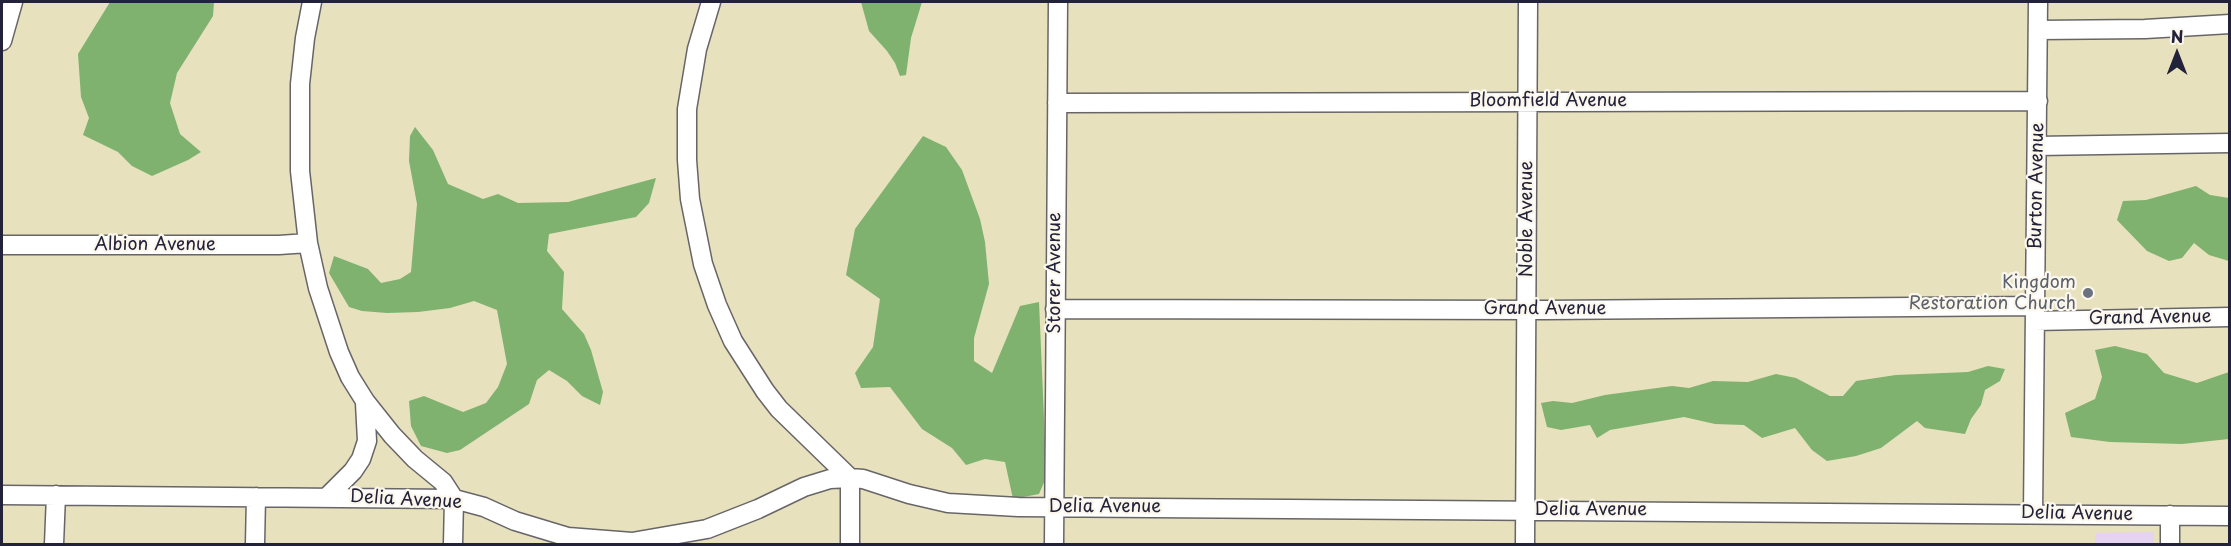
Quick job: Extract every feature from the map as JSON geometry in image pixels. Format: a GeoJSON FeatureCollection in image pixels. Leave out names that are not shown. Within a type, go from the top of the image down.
{"type":"FeatureCollection","features":[{"type":"Feature","properties":{"kind":"street"},"geometry":{"type":"LineString","coordinates":[[2,41],[13,2]]}},
{"type":"Feature","properties":{"kind":"street"},"geometry":{"type":"LineString","coordinates":[[312,2],[305,38],[299,108],[301,188],[308,243],[318,288],[339,352],[350,377],[365,401],[407,451],[443,482],[454,499],[453,544]]}},
{"type":"Feature","properties":{"kind":"street"},"geometry":{"type":"LineString","coordinates":[[711,2],[697,49],[687,109],[690,199],[703,264],[717,305],[733,341],[759,382],[779,409],[850,477],[850,544]]}},
{"type":"Feature","properties":{"kind":"street","name":"Storer Avenue"},"geometry":{"type":"LineString","coordinates":[[1054,544],[1058,2]]}},
{"type":"Feature","properties":{"kind":"street","name":"Noble Avenue"},"geometry":{"type":"LineString","coordinates":[[1526,544],[1528,2]]}},
{"type":"Feature","properties":{"kind":"street","name":"Burton Avenue"},"geometry":{"type":"LineString","coordinates":[[2033,514],[2038,2]]}},
{"type":"Feature","properties":{"kind":"street"},"geometry":{"type":"LineString","coordinates":[[2038,30],[2145,29],[2229,24]]}},
{"type":"Feature","properties":{"kind":"street","name":"Bloomfield Avenue"},"geometry":{"type":"LineString","coordinates":[[1057,103],[2038,101]]}},
{"type":"Feature","properties":{"kind":"street"},"geometry":{"type":"LineString","coordinates":[[2037,146],[2229,143]]}},
{"type":"Feature","properties":{"kind":"street","name":"Albion Avenue"},"geometry":{"type":"LineString","coordinates":[[2,245],[279,245],[308,243]]}},
{"type":"Feature","properties":{"kind":"street","name":"Grand Avenue"},"geometry":{"type":"LineString","coordinates":[[1055,309],[1527,310],[2229,316]]}},
{"type":"Feature","properties":{"kind":"street"},"geometry":{"type":"LineString","coordinates":[[327,497],[353,471],[361,459],[367,441],[365,401]]}},
{"type":"Feature","properties":{"kind":"street","name":"Delia Avenue"},"geometry":{"type":"LineString","coordinates":[[2,495],[454,499],[484,507],[515,522],[568,537],[632,542],[652,542],[707,529],[750,513],[804,487],[831,478],[850,477],[948,503],[1054,507],[2229,516]]}},
{"type":"Feature","properties":{"kind":"street"},"geometry":{"type":"LineString","coordinates":[[54,544],[56,495]]}},
{"type":"Feature","properties":{"kind":"street"},"geometry":{"type":"LineString","coordinates":[[255,544],[256,496]]}},
{"type":"Feature","properties":{"kind":"street"},"geometry":{"type":"LineString","coordinates":[[2170,515],[2170,544]]}},
{"type":"Feature","properties":{"kind":"shaded area"},"geometry":{"type":"Polygon","coordinates":[[[2154,532],[2154,544],[2095,544],[2095,533],[2154,532]]]}},
{"type":"Feature","properties":{"kind":"green space"},"geometry":{"type":"Polygon","coordinates":[[[110,2],[214,2],[213,16],[177,73],[170,103],[180,134],[201,152],[152,176],[132,166],[118,152],[83,135],[89,118],[81,97],[78,54],[110,2]]]}},
{"type":"Feature","properties":{"kind":"green space"},"geometry":{"type":"Polygon","coordinates":[[[861,2],[922,2],[911,38],[906,75],[900,76],[887,51],[869,31],[861,2]]]}},
{"type":"Feature","properties":{"kind":"green space"},"geometry":{"type":"Polygon","coordinates":[[[415,127],[433,150],[448,184],[483,199],[498,194],[518,203],[568,202],[656,178],[649,203],[636,217],[549,234],[547,251],[564,272],[562,309],[584,334],[591,350],[603,392],[600,405],[582,396],[567,381],[549,370],[537,380],[529,404],[460,450],[447,453],[421,446],[411,426],[409,401],[424,396],[463,412],[486,403],[498,387],[507,364],[497,310],[474,301],[450,308],[418,312],[362,311],[349,307],[329,273],[334,256],[368,269],[381,283],[400,279],[411,272],[417,204],[409,161],[410,136],[415,127]]]}},
{"type":"Feature","properties":{"kind":"green space"},"geometry":{"type":"Polygon","coordinates":[[[923,136],[946,147],[962,170],[980,219],[989,284],[974,338],[974,361],[992,373],[1020,306],[1039,302],[1046,464],[1045,480],[1039,494],[1013,499],[1005,462],[985,459],[966,465],[952,448],[922,429],[890,387],[861,388],[855,373],[873,347],[880,299],[846,275],[855,229],[923,136]]]}},
{"type":"Feature","properties":{"kind":"green space"},"geometry":{"type":"Polygon","coordinates":[[[2196,186],[2210,195],[2229,198],[2229,261],[2209,255],[2194,243],[2182,258],[2169,261],[2147,251],[2117,220],[2123,201],[2146,200],[2196,186]]]}},
{"type":"Feature","properties":{"kind":"green space"},"geometry":{"type":"Polygon","coordinates":[[[2115,346],[2147,354],[2164,373],[2197,383],[2229,372],[2229,439],[2182,444],[2110,442],[2071,437],[2065,413],[2095,399],[2102,377],[2095,350],[2115,346]]]}},
{"type":"Feature","properties":{"kind":"green space"},"geometry":{"type":"Polygon","coordinates":[[[1988,366],[2005,369],[2000,381],[1985,390],[1981,405],[1971,419],[1965,434],[1925,428],[1917,421],[1881,448],[1856,456],[1827,461],[1812,450],[1795,428],[1762,438],[1744,425],[1715,424],[1684,417],[1610,430],[1597,438],[1590,425],[1561,430],[1547,427],[1541,403],[1553,401],[1572,403],[1605,395],[1672,386],[1689,388],[1713,381],[1748,382],[1776,374],[1796,378],[1830,396],[1843,396],[1856,381],[1896,375],[1968,372],[1988,366]]]}},
{"type":"Feature","properties":{"kind":"place","name":"Kingdom Restoration Church"},"geometry":{"type":"Point","coordinates":[2088,293]}}]}
